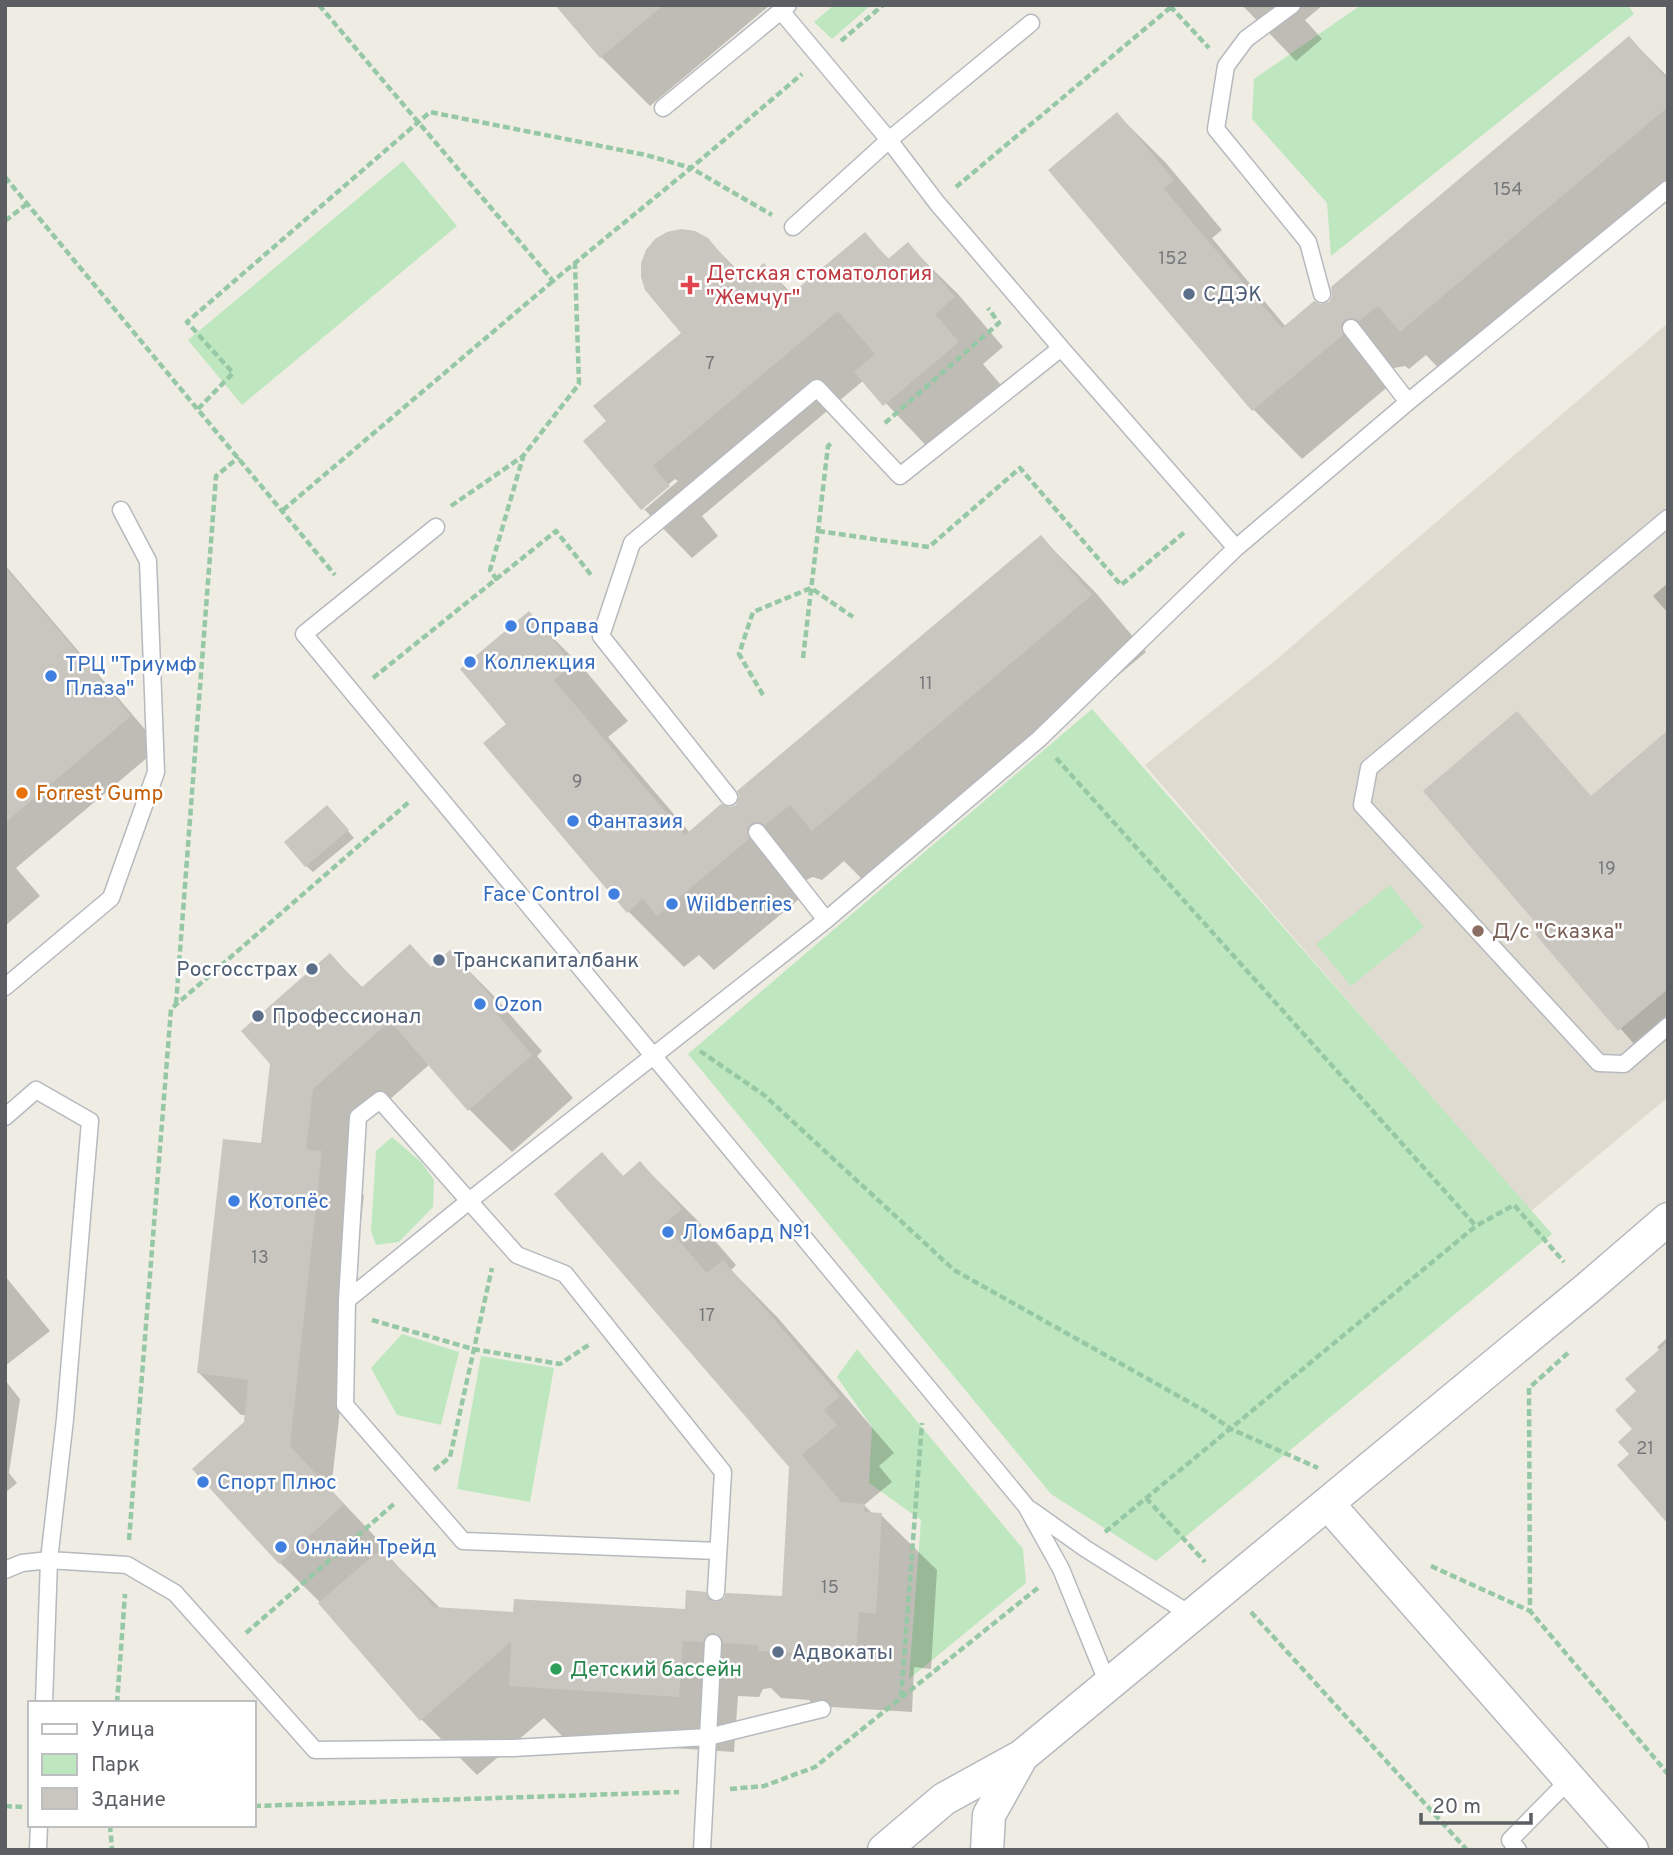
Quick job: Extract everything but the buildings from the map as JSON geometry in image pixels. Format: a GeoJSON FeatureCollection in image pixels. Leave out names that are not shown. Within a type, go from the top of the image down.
{"type":"FeatureCollection","features":[{"type":"Feature","properties":{"kind":"street"},"geometry":{"type":"LineString","coordinates":[[884,1850],[944,1799],[1022,1756],[1668,1219]]}},
{"type":"Feature","properties":{"kind":"street"},"geometry":{"type":"LineString","coordinates":[[1328,1504],[1632,1850]]}},
{"type":"Feature","properties":{"kind":"street"},"geometry":{"type":"LineString","coordinates":[[987,1850],[989,1815],[1022,1756]]}},
{"type":"Feature","properties":{"kind":"lane"},"geometry":{"type":"LineString","coordinates":[[1292,5],[1246,39],[1226,66],[1216,129],[1308,242],[1322,294]]}},
{"type":"Feature","properties":{"kind":"lane"},"geometry":{"type":"LineString","coordinates":[[663,108],[784,8],[820,58],[889,140],[937,203],[1237,548]]}},
{"type":"Feature","properties":{"kind":"lane"},"geometry":{"type":"LineString","coordinates":[[793,227],[889,140],[1031,23]]}},
{"type":"Feature","properties":{"kind":"lane"},"geometry":{"type":"LineString","coordinates":[[346,1306],[469,1201],[826,920],[1039,739],[1237,548],[1408,402],[1668,189]]}},
{"type":"Feature","properties":{"kind":"lane"},"geometry":{"type":"LineString","coordinates":[[1351,328],[1408,402]]}},
{"type":"Feature","properties":{"kind":"lane"},"geometry":{"type":"LineString","coordinates":[[729,797],[601,636],[632,543],[817,388],[900,476],[1061,348]]}},
{"type":"Feature","properties":{"kind":"lane"},"geometry":{"type":"LineString","coordinates":[[5,988],[111,898],[156,772],[148,561],[121,510]]}},
{"type":"Feature","properties":{"kind":"lane"},"geometry":{"type":"LineString","coordinates":[[1668,518],[1369,768],[1362,805],[1599,1063],[1624,1063],[1668,1026]]}},
{"type":"Feature","properties":{"kind":"lane"},"geometry":{"type":"LineString","coordinates":[[436,527],[304,634],[1027,1506],[1061,1569],[1108,1684]]}},
{"type":"Feature","properties":{"kind":"lane"},"geometry":{"type":"LineString","coordinates":[[757,832],[826,920]]}},
{"type":"Feature","properties":{"kind":"lane"},"geometry":{"type":"LineString","coordinates":[[5,1117],[36,1090],[90,1121],[65,1419],[49,1560],[44,1701]]}},
{"type":"Feature","properties":{"kind":"lane"},"geometry":{"type":"LineString","coordinates":[[716,1592],[723,1472],[565,1274],[517,1255],[380,1100],[358,1117],[346,1306],[345,1405],[463,1541],[718,1551]]}},
{"type":"Feature","properties":{"kind":"lane"},"geometry":{"type":"LineString","coordinates":[[1027,1506],[1086,1549],[1193,1616]]}},
{"type":"Feature","properties":{"kind":"lane"},"geometry":{"type":"LineString","coordinates":[[5,1570],[22,1563],[49,1560],[127,1565],[175,1593],[315,1750],[513,1748],[708,1737],[822,1709]]}},
{"type":"Feature","properties":{"kind":"lane"},"geometry":{"type":"LineString","coordinates":[[702,1850],[703,1791],[713,1643]]}},
{"type":"Feature","properties":{"kind":"lane"},"geometry":{"type":"LineString","coordinates":[[1518,1850],[1510,1840],[1570,1779]]}},
{"type":"Feature","properties":{"kind":"lane"},"geometry":{"type":"LineString","coordinates":[[38,1850],[39,1827]]}},
{"type":"Feature","properties":{"kind":"path"},"geometry":{"type":"LineString","coordinates":[[319,5],[553,281]]}},
{"type":"Feature","properties":{"kind":"path"},"geometry":{"type":"LineString","coordinates":[[283,510],[883,5]]}},
{"type":"Feature","properties":{"kind":"path"},"geometry":{"type":"LineString","coordinates":[[937,203],[1170,6],[1226,66]]}},
{"type":"Feature","properties":{"kind":"path"},"geometry":{"type":"LineString","coordinates":[[198,409],[233,373],[187,321],[430,112],[646,155],[691,168],[793,227]]}},
{"type":"Feature","properties":{"kind":"path"},"geometry":{"type":"LineString","coordinates":[[5,177],[352,596]]}},
{"type":"Feature","properties":{"kind":"path"},"geometry":{"type":"LineString","coordinates":[[5,221],[27,203]]}},
{"type":"Feature","properties":{"kind":"path"},"geometry":{"type":"LineString","coordinates":[[436,527],[444,511],[523,456],[579,384],[575,263]]}},
{"type":"Feature","properties":{"kind":"path"},"geometry":{"type":"LineString","coordinates":[[803,658],[828,446],[852,426],[885,423],[999,323],[984,302]]}},
{"type":"Feature","properties":{"kind":"path"},"geometry":{"type":"LineString","coordinates":[[496,580],[490,570],[523,456]]}},
{"type":"Feature","properties":{"kind":"path"},"geometry":{"type":"LineString","coordinates":[[176,1005],[216,476],[239,457]]}},
{"type":"Feature","properties":{"kind":"path"},"geometry":{"type":"LineString","coordinates":[[818,531],[929,547],[1020,468],[1121,585],[1208,513]]}},
{"type":"Feature","properties":{"kind":"path"},"geometry":{"type":"LineString","coordinates":[[353,694],[556,531],[613,601]]}},
{"type":"Feature","properties":{"kind":"path"},"geometry":{"type":"LineString","coordinates":[[811,588],[853,617]]}},
{"type":"Feature","properties":{"kind":"path"},"geometry":{"type":"LineString","coordinates":[[762,695],[739,654],[753,612],[811,588]]}},
{"type":"Feature","properties":{"kind":"path"},"geometry":{"type":"LineString","coordinates":[[1039,739],[1476,1226]]}},
{"type":"Feature","properties":{"kind":"path"},"geometry":{"type":"LineString","coordinates":[[117,1701],[171,1009],[429,785]]}},
{"type":"Feature","properties":{"kind":"path"},"geometry":{"type":"LineString","coordinates":[[679,1037],[764,1095],[954,1270],[1205,1411],[1231,1429],[1352,1483]]}},
{"type":"Feature","properties":{"kind":"path"},"geometry":{"type":"LineString","coordinates":[[1086,1549],[1476,1226],[1514,1205],[1589,1287]]}},
{"type":"Feature","properties":{"kind":"path"},"geometry":{"type":"LineString","coordinates":[[346,1306],[472,1349],[560,1364],[611,1330]]}},
{"type":"Feature","properties":{"kind":"path"},"geometry":{"type":"LineString","coordinates":[[1530,1611],[1529,1388],[1576,1346]]}},
{"type":"Feature","properties":{"kind":"path"},"geometry":{"type":"LineString","coordinates":[[901,1698],[923,1415]]}},
{"type":"Feature","properties":{"kind":"path"},"geometry":{"type":"LineString","coordinates":[[1146,1497],[1467,1850]]}},
{"type":"Feature","properties":{"kind":"path"},"geometry":{"type":"LineString","coordinates":[[1428,1564],[1530,1611],[1668,1774]]}},
{"type":"Feature","properties":{"kind":"path"},"geometry":{"type":"LineString","coordinates":[[256,1806],[703,1791],[764,1786],[815,1767],[1061,1569]]}},
{"type":"Feature","properties":{"kind":"path"},"geometry":{"type":"LineString","coordinates":[[110,1827],[112,1850]]}},
{"type":"Feature","properties":{"kind":"shaded area","name":"Д/с \"Сказка\""},"geometry":{"type":"Polygon","coordinates":[[[1668,323],[1668,1097],[1530,1212],[1145,765],[1277,659],[1668,323]]]}},
{"type":"Feature","properties":{"kind":"green space"},"geometry":{"type":"Polygon","coordinates":[[[834,5],[871,5],[832,39],[814,22],[834,5]]]}},
{"type":"Feature","properties":{"kind":"green space"},"geometry":{"type":"Polygon","coordinates":[[[1361,5],[1628,5],[1634,14],[1331,256],[1327,203],[1252,119],[1254,79],[1361,5]]]}},
{"type":"Feature","properties":{"kind":"green space"},"geometry":{"type":"Polygon","coordinates":[[[403,161],[457,226],[242,405],[188,340],[403,161]]]}},
{"type":"Feature","properties":{"kind":"green space"},"geometry":{"type":"Polygon","coordinates":[[[1092,709],[1552,1234],[1156,1561],[1051,1494],[688,1054],[1092,709]]]}},
{"type":"Feature","properties":{"kind":"green space"},"geometry":{"type":"Polygon","coordinates":[[[1390,885],[1424,927],[1351,986],[1316,944],[1390,885]]]}},
{"type":"Feature","properties":{"kind":"green space"},"geometry":{"type":"Polygon","coordinates":[[[392,1137],[422,1163],[434,1180],[433,1207],[399,1242],[376,1245],[371,1231],[376,1151],[392,1137]]]}},
{"type":"Feature","properties":{"kind":"green space"},"geometry":{"type":"Polygon","coordinates":[[[402,1334],[459,1352],[441,1425],[397,1415],[371,1368],[402,1334]]]}},
{"type":"Feature","properties":{"kind":"green space"},"geometry":{"type":"Polygon","coordinates":[[[857,1349],[1023,1549],[1026,1583],[909,1679],[921,1520],[869,1483],[872,1427],[837,1377],[857,1349]]]}},
{"type":"Feature","properties":{"kind":"green space"},"geometry":{"type":"Polygon","coordinates":[[[481,1356],[554,1368],[530,1502],[457,1489],[481,1356]]]}},
{"type":"Feature","properties":{"kind":"place","name":"Детская стоматология \"Жемчуг\""},"geometry":{"type":"Point","coordinates":[690,285]}},
{"type":"Feature","properties":{"kind":"place","name":"СДЭК"},"geometry":{"type":"Point","coordinates":[1189,294]}},
{"type":"Feature","properties":{"kind":"place","name":"Оправа"},"geometry":{"type":"Point","coordinates":[511,626]}},
{"type":"Feature","properties":{"kind":"place","name":"Коллекция"},"geometry":{"type":"Point","coordinates":[470,662]}},
{"type":"Feature","properties":{"kind":"place","name":"ТРЦ \"Триумф Плаза\""},"geometry":{"type":"Point","coordinates":[51,676]}},
{"type":"Feature","properties":{"kind":"place","name":"Forrest Gump"},"geometry":{"type":"Point","coordinates":[22,793]}},
{"type":"Feature","properties":{"kind":"place","name":"Фантазия"},"geometry":{"type":"Point","coordinates":[573,821]}},
{"type":"Feature","properties":{"kind":"place","name":"Face Control"},"geometry":{"type":"Point","coordinates":[614,894]}},
{"type":"Feature","properties":{"kind":"place","name":"Wildberries"},"geometry":{"type":"Point","coordinates":[672,904]}},
{"type":"Feature","properties":{"kind":"place","name":"Д/с \"Сказка\""},"geometry":{"type":"Point","coordinates":[1478,931]}},
{"type":"Feature","properties":{"kind":"place","name":"Транскапиталбанк"},"geometry":{"type":"Point","coordinates":[439,960]}},
{"type":"Feature","properties":{"kind":"place","name":"Росгосстрах"},"geometry":{"type":"Point","coordinates":[312,969]}},
{"type":"Feature","properties":{"kind":"place","name":"Ozon"},"geometry":{"type":"Point","coordinates":[480,1004]}},
{"type":"Feature","properties":{"kind":"place","name":"Профессионал"},"geometry":{"type":"Point","coordinates":[258,1016]}},
{"type":"Feature","properties":{"kind":"place","name":"Котопёс"},"geometry":{"type":"Point","coordinates":[234,1201]}},
{"type":"Feature","properties":{"kind":"place","name":"Ломбард №1"},"geometry":{"type":"Point","coordinates":[668,1232]}},
{"type":"Feature","properties":{"kind":"place","name":"Спорт Плюс"},"geometry":{"type":"Point","coordinates":[203,1482]}},
{"type":"Feature","properties":{"kind":"place","name":"Онлайн Трейд"},"geometry":{"type":"Point","coordinates":[281,1547]}},
{"type":"Feature","properties":{"kind":"place","name":"Адвокаты"},"geometry":{"type":"Point","coordinates":[778,1652]}},
{"type":"Feature","properties":{"kind":"place","name":"Детский бассейн"},"geometry":{"type":"Point","coordinates":[556,1669]}}]}
